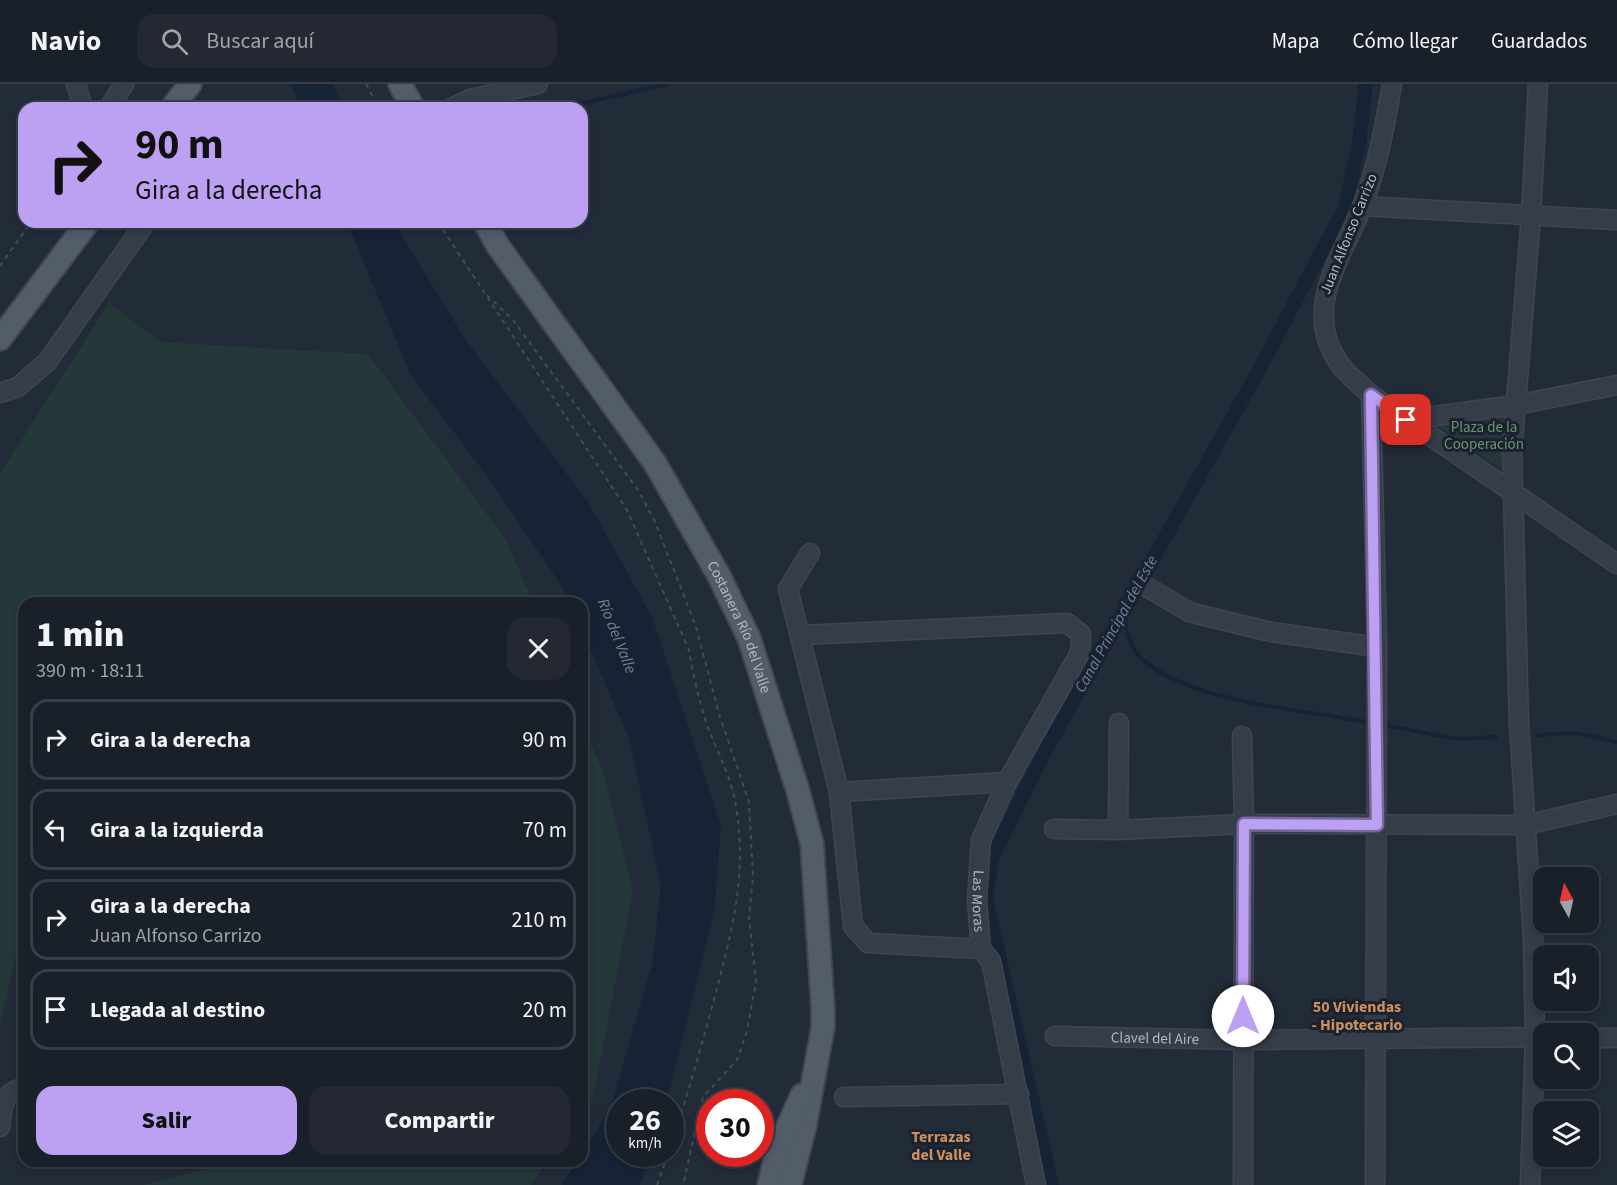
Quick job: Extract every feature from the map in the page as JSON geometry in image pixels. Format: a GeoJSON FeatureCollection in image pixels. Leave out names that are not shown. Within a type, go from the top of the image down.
{"type":"FeatureCollection","features":[{"type":"Feature","properties":{"kind":"main road"},"geometry":{"type":"LineString","coordinates":[[176,102],[190,84]]}},
{"type":"Feature","properties":{"kind":"main road"},"geometry":{"type":"LineString","coordinates":[[384,84],[393,102]]}},
{"type":"Feature","properties":{"kind":"main road"},"geometry":{"type":"LineString","coordinates":[[400,84],[410,102]]}},
{"type":"Feature","properties":{"kind":"main road"},"geometry":{"type":"LineString","coordinates":[[0,339],[83,228]]}},
{"type":"Feature","properties":{"kind":"main road","name":"Costanera Río del Valle"},"geometry":{"type":"LineString","coordinates":[[477,228],[498,246]]}},
{"type":"Feature","properties":{"kind":"main road","name":"Costanera Río del Valle"},"geometry":{"type":"LineString","coordinates":[[488,228],[498,246],[655,463],[718,576],[749,638],[798,791],[812,844],[824,1009],[823,1028],[814,1066],[805,1125],[790,1185]]}},
{"type":"Feature","properties":{"kind":"main road","name":"Costanera Río del Valle"},"geometry":{"type":"LineString","coordinates":[[769,1185],[778,1148],[814,1066]]}},
{"type":"Feature","properties":{"kind":"street"},"geometry":{"type":"LineString","coordinates":[[76,84],[81,102]]}},
{"type":"Feature","properties":{"kind":"street"},"geometry":{"type":"LineString","coordinates":[[113,102],[124,84]]}},
{"type":"Feature","properties":{"kind":"street"},"geometry":{"type":"LineString","coordinates":[[464,102],[538,84]]}},
{"type":"Feature","properties":{"kind":"street","name":"Juan Alfonso Carrizo"},"geometry":{"type":"LineString","coordinates":[[1392,84],[1376,166],[1362,206],[1325,290],[1322,308],[1323,326],[1328,345],[1340,365],[1371,395],[1617,564]]}},
{"type":"Feature","properties":{"kind":"street"},"geometry":{"type":"LineString","coordinates":[[1538,84],[1531,216],[1512,452],[1519,725],[1538,1023]]}},
{"type":"Feature","properties":{"kind":"street"},"geometry":{"type":"LineString","coordinates":[[1362,206],[1617,220]]}},
{"type":"Feature","properties":{"kind":"street"},"geometry":{"type":"LineString","coordinates":[[0,393],[18,387],[47,362],[142,228]]}},
{"type":"Feature","properties":{"kind":"street"},"geometry":{"type":"LineString","coordinates":[[1406,420],[1516,405],[1617,386]]}},
{"type":"Feature","properties":{"kind":"street"},"geometry":{"type":"LineString","coordinates":[[1371,395],[1377,647],[1375,1185]]}},
{"type":"Feature","properties":{"kind":"street"},"geometry":{"type":"LineString","coordinates":[[810,553],[788,589],[839,792],[852,926],[868,943],[981,949]]}},
{"type":"Feature","properties":{"kind":"street"},"geometry":{"type":"LineString","coordinates":[[1147,587],[1189,612],[1271,632],[1377,647]]}},
{"type":"Feature","properties":{"kind":"street","name":"Las Moras"},"geometry":{"type":"LineString","coordinates":[[801,635],[1067,623],[1081,634],[1080,653],[1007,782],[981,840],[977,900],[981,949],[991,961],[1036,1185]]}},
{"type":"Feature","properties":{"kind":"street"},"geometry":{"type":"LineString","coordinates":[[1118,830],[1119,723]]}},
{"type":"Feature","properties":{"kind":"street"},"geometry":{"type":"LineString","coordinates":[[1242,736],[1244,1185]]}},
{"type":"Feature","properties":{"kind":"street"},"geometry":{"type":"LineString","coordinates":[[839,792],[1007,782]]}},
{"type":"Feature","properties":{"kind":"street"},"geometry":{"type":"LineString","coordinates":[[1054,829],[1118,830],[1244,824],[1525,825],[1617,804]]}},
{"type":"Feature","properties":{"kind":"street","name":"Clavel del Aire"},"geometry":{"type":"LineString","coordinates":[[1055,1036],[1242,1040],[1533,1037]]}},
{"type":"Feature","properties":{"kind":"street"},"geometry":{"type":"LineString","coordinates":[[1599,1038],[1617,1038]]}},
{"type":"Feature","properties":{"kind":"street"},"geometry":{"type":"LineString","coordinates":[[0,1127],[3,1101],[18,1089]]}},
{"type":"Feature","properties":{"kind":"street"},"geometry":{"type":"LineString","coordinates":[[1530,1185],[1536,1089]]}},
{"type":"Feature","properties":{"kind":"street"},"geometry":{"type":"LineString","coordinates":[[844,1097],[1019,1094]]}},
{"type":"Feature","properties":{"kind":"path"},"geometry":{"type":"LineString","coordinates":[[366,84],[376,102]]}},
{"type":"Feature","properties":{"kind":"path"},"geometry":{"type":"LineString","coordinates":[[0,266],[27,228]]}},
{"type":"Feature","properties":{"kind":"path"},"geometry":{"type":"LineString","coordinates":[[442,228],[627,510],[689,650],[693,674],[708,725],[733,790],[739,839],[740,892],[731,935],[684,1108]]}},
{"type":"Feature","properties":{"kind":"path"},"geometry":{"type":"LineString","coordinates":[[485,293],[513,320],[638,490],[655,522],[696,624],[720,717],[749,802],[753,877],[749,919],[756,982],[747,1031],[737,1060],[703,1097],[683,1185]]}},
{"type":"Feature","properties":{"kind":"path"},"geometry":{"type":"LineString","coordinates":[[657,1185],[663,1167]]}},
{"type":"Feature","properties":{"kind":"green space"},"geometry":{"type":"Polygon","coordinates":[[[109,303],[161,342],[368,354],[507,541],[530,597],[18,597],[18,949],[0,1023],[0,473],[109,303]]]}},
{"type":"Feature","properties":{"kind":"green space","name":"Plaza de la Cooperación"},"geometry":{"type":"Polygon","coordinates":[[[1505,415],[1501,469],[1433,423],[1505,415]]]}},
{"type":"Feature","properties":{"kind":"green space"},"geometry":{"type":"Polygon","coordinates":[[[588,736],[603,772],[633,890],[593,1099],[588,1106],[588,736]]]}},
{"type":"Feature","properties":{"kind":"green space"},"geometry":{"type":"Polygon","coordinates":[[[214,1167],[544,1167],[531,1185],[143,1185],[214,1167]]]}},
{"type":"Feature","properties":{"kind":"water"},"geometry":{"type":"Polygon","coordinates":[[[291,84],[333,84],[340,102],[298,102],[291,84]]]}},
{"type":"Feature","properties":{"kind":"water","name":"Río del Valle"},"geometry":{"type":"Polygon","coordinates":[[[349,228],[398,228],[465,339],[588,502],[652,617],[721,826],[714,913],[669,1089],[616,1089],[652,964],[661,887],[629,738],[588,645],[588,597],[567,597],[487,476],[410,374],[349,228]]]}},
{"type":"Feature","properties":{"kind":"water"},"geometry":{"type":"Polygon","coordinates":[[[606,1115],[606,1167],[647,1167],[640,1185],[562,1185],[573,1167],[588,1167],[588,1143],[606,1115]]]}},
{"type":"Feature","properties":{"kind":"waterway"},"geometry":{"type":"LineString","coordinates":[[588,102],[668,84]]}},
{"type":"Feature","properties":{"kind":"waterway","name":"Canal Principal del Este"},"geometry":{"type":"LineString","coordinates":[[1052,1185],[986,899],[992,858],[1042,757],[1259,370],[1345,207],[1359,143],[1366,84]]}},
{"type":"Feature","properties":{"kind":"waterway"},"geometry":{"type":"LineString","coordinates":[[1122,613],[1129,638],[1142,659],[1163,674],[1189,686],[1248,702],[1366,722]]}},
{"type":"Feature","properties":{"kind":"waterway"},"geometry":{"type":"LineString","coordinates":[[1389,726],[1458,739],[1496,737]]}},
{"type":"Feature","properties":{"kind":"waterway"},"geometry":{"type":"LineString","coordinates":[[1537,735],[1576,733],[1617,742]]}},
{"type":"Feature","properties":{"kind":"district","name":"50 Viviendas - Hipotecario"},"geometry":{"type":"Point","coordinates":[1357,1016]}},
{"type":"Feature","properties":{"kind":"district","name":"Terrazas del Valle"},"geometry":{"type":"Point","coordinates":[941,1146]}},
{"type":"Feature","properties":{"kind":"route"},"geometry":{"type":"LineString","coordinates":[[1243,1016],[1244,824],[1377,825],[1377,647],[1371,395],[1406,420]]}}]}
